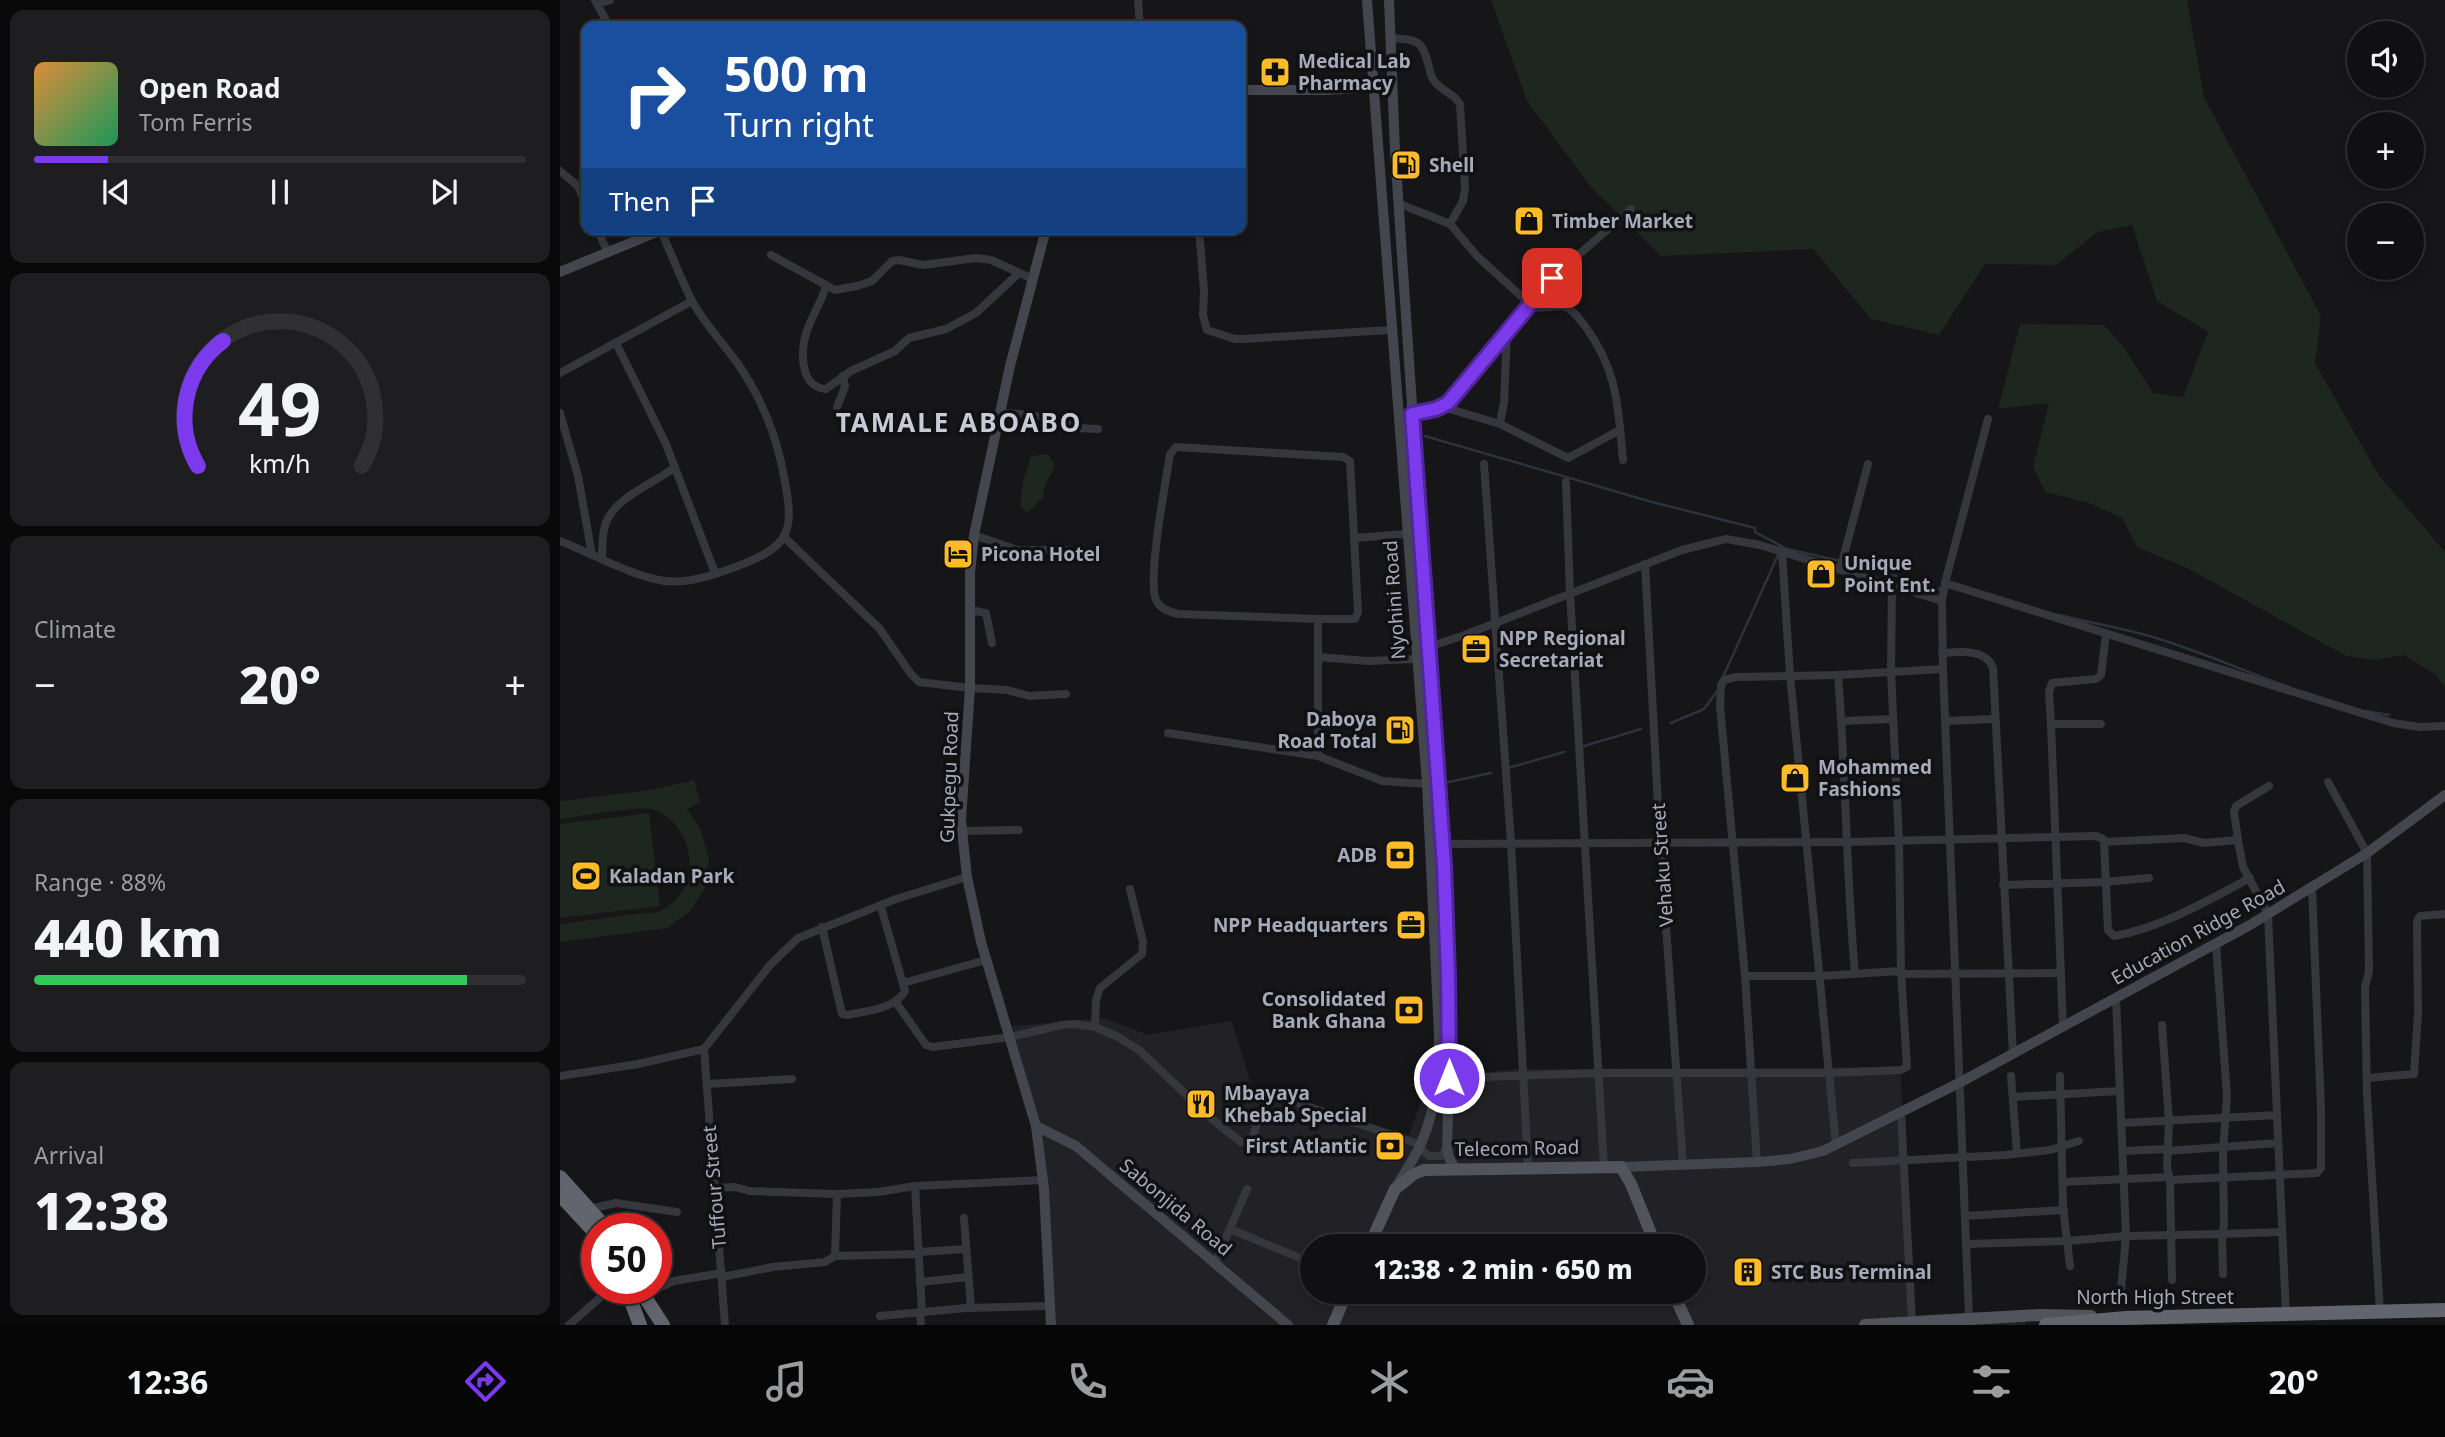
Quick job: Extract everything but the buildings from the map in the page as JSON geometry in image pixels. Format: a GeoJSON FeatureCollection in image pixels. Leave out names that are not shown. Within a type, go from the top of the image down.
{"type":"FeatureCollection","features":[{"type":"Feature","properties":{"kind":"highway"},"geometry":{"type":"LineString","coordinates":[[560,1177],[593,1213]]}},
{"type":"Feature","properties":{"kind":"highway"},"geometry":{"type":"LineString","coordinates":[[560,1195],[581,1218]]}},
{"type":"Feature","properties":{"kind":"highway"},"geometry":{"type":"LineString","coordinates":[[632,1304],[640,1325]]}},
{"type":"Feature","properties":{"kind":"highway"},"geometry":{"type":"LineString","coordinates":[[649,1304],[663,1325]]}},
{"type":"Feature","properties":{"kind":"highway","name":"North High Street"},"geometry":{"type":"LineString","coordinates":[[2126,1318],[2445,1310]]}},
{"type":"Feature","properties":{"kind":"highway"},"geometry":{"type":"LineString","coordinates":[[2046,1325],[2126,1318]]}},
{"type":"Feature","properties":{"kind":"main road","name":"Telecom Road"},"geometry":{"type":"LineString","coordinates":[[1395,1189],[1414,1174],[1424,1170],[1621,1167]]}},
{"type":"Feature","properties":{"kind":"main road"},"geometry":{"type":"LineString","coordinates":[[1621,1167],[1631,1184],[1651,1234]]}},
{"type":"Feature","properties":{"kind":"main road"},"geometry":{"type":"LineString","coordinates":[[1374,1234],[1395,1189]]}},
{"type":"Feature","properties":{"kind":"main road"},"geometry":{"type":"LineString","coordinates":[[1334,1325],[1342,1304]]}},
{"type":"Feature","properties":{"kind":"main road"},"geometry":{"type":"LineString","coordinates":[[1677,1304],[1682,1322]]}},
{"type":"Feature","properties":{"kind":"main road","name":"North High Street"},"geometry":{"type":"LineString","coordinates":[[1865,1325],[2060,1315],[2126,1318]]}},
{"type":"Feature","properties":{"kind":"street"},"geometry":{"type":"LineString","coordinates":[[606,21],[596,2],[610,0]]}},
{"type":"Feature","properties":{"kind":"street"},"geometry":{"type":"LineString","coordinates":[[1138,0],[1140,21]]}},
{"type":"Feature","properties":{"kind":"street","name":"Nyohini Road"},"geometry":{"type":"LineString","coordinates":[[1367,0],[1415,659],[1427,784],[1439,1044],[1433,1106],[1421,1145],[1395,1189]]}},
{"type":"Feature","properties":{"kind":"street","name":"Nyohini Road"},"geometry":{"type":"LineString","coordinates":[[1389,0],[1412,414],[1442,844],[1448,975],[1447,1148],[1455,1168]]}},
{"type":"Feature","properties":{"kind":"street"},"geometry":{"type":"LineString","coordinates":[[1391,38],[1411,39],[1420,43],[1434,81],[1455,96],[1460,104],[1465,188],[1463,201],[1450,224]]}},
{"type":"Feature","properties":{"kind":"street"},"geometry":{"type":"LineString","coordinates":[[1246,90],[1392,86]]}},
{"type":"Feature","properties":{"kind":"street"},"geometry":{"type":"LineString","coordinates":[[560,171],[578,186],[581,193]]}},
{"type":"Feature","properties":{"kind":"street"},"geometry":{"type":"LineString","coordinates":[[1399,204],[1450,224],[1477,256],[1529,304],[1542,309],[1562,306],[1574,312],[1595,340],[1609,366],[1623,460]]}},
{"type":"Feature","properties":{"kind":"street"},"geometry":{"type":"LineString","coordinates":[[1412,414],[1443,407],[1452,399],[1552,278],[1631,209]]}},
{"type":"Feature","properties":{"kind":"street"},"geometry":{"type":"LineString","coordinates":[[600,235],[608,253]]}},
{"type":"Feature","properties":{"kind":"street"},"geometry":{"type":"LineString","coordinates":[[560,272],[651,235]]}},
{"type":"Feature","properties":{"kind":"street"},"geometry":{"type":"LineString","coordinates":[[560,541],[664,580],[688,580],[757,558],[785,538],[789,522],[789,504],[778,448],[764,409],[739,367],[692,301],[665,235]]}},
{"type":"Feature","properties":{"kind":"street","name":"Gukpegu Road"},"geometry":{"type":"LineString","coordinates":[[1044,235],[1000,412],[974,535],[970,573],[970,688],[962,831],[967,877],[986,960],[1036,1126],[1043,1180],[1051,1325]]}},
{"type":"Feature","properties":{"kind":"street"},"geometry":{"type":"LineString","coordinates":[[1199,235],[1204,290],[1203,316],[1207,330],[1243,339],[1391,330]]}},
{"type":"Feature","properties":{"kind":"street"},"geometry":{"type":"LineString","coordinates":[[771,255],[826,286],[842,290],[872,281],[892,261],[899,260],[923,265],[976,258],[991,260],[1033,279]]}},
{"type":"Feature","properties":{"kind":"street"},"geometry":{"type":"LineString","coordinates":[[826,286],[804,343],[806,379],[813,387],[826,389],[843,376],[895,351],[909,338],[946,329],[976,313],[1019,273]]}},
{"type":"Feature","properties":{"kind":"street"},"geometry":{"type":"LineString","coordinates":[[560,373],[692,301]]}},
{"type":"Feature","properties":{"kind":"street"},"geometry":{"type":"LineString","coordinates":[[1500,424],[1504,402],[1507,332]]}},
{"type":"Feature","properties":{"kind":"street"},"geometry":{"type":"LineString","coordinates":[[616,343],[666,444],[715,573]]}},
{"type":"Feature","properties":{"kind":"street"},"geometry":{"type":"LineString","coordinates":[[837,407],[845,387],[843,376]]}},
{"type":"Feature","properties":{"kind":"street"},"geometry":{"type":"LineString","coordinates":[[1443,407],[1500,424],[1568,458],[1620,430]]}},
{"type":"Feature","properties":{"kind":"street"},"geometry":{"type":"LineString","coordinates":[[1000,412],[1052,418],[1079,428],[1098,429]]}},
{"type":"Feature","properties":{"kind":"street"},"geometry":{"type":"LineString","coordinates":[[560,413],[578,476],[592,555]]}},
{"type":"Feature","properties":{"kind":"street"},"geometry":{"type":"LineString","coordinates":[[1969,1318],[1942,601],[1988,419]]}},
{"type":"Feature","properties":{"kind":"street"},"geometry":{"type":"LineString","coordinates":[[1176,447],[1347,458],[1351,464],[1357,616],[1351,620],[1318,619],[1178,614],[1161,607],[1156,600],[1153,577],[1170,454],[1176,447]]}},
{"type":"Feature","properties":{"kind":"street"},"geometry":{"type":"LineString","coordinates":[[1484,464],[1511,843],[1528,1167]]}},
{"type":"Feature","properties":{"kind":"street"},"geometry":{"type":"LineString","coordinates":[[1840,570],[1868,464]]}},
{"type":"Feature","properties":{"kind":"street"},"geometry":{"type":"LineString","coordinates":[[601,558],[605,523],[613,510],[630,495],[660,479],[675,467]]}},
{"type":"Feature","properties":{"kind":"street"},"geometry":{"type":"LineString","coordinates":[[1566,482],[1570,593],[1604,1167]]}},
{"type":"Feature","properties":{"kind":"street"},"geometry":{"type":"LineString","coordinates":[[1354,538],[1406,534]]}},
{"type":"Feature","properties":{"kind":"street"},"geometry":{"type":"LineString","coordinates":[[974,535],[1017,550],[1069,550]]}},
{"type":"Feature","properties":{"kind":"street"},"geometry":{"type":"LineString","coordinates":[[785,538],[879,628],[915,678],[926,684],[1007,690],[1029,696],[1066,694]]}},
{"type":"Feature","properties":{"kind":"street"},"geometry":{"type":"LineString","coordinates":[[1428,646],[1462,636],[1699,544],[1726,539],[1760,545],[1942,601]]}},
{"type":"Feature","properties":{"kind":"street"},"geometry":{"type":"LineString","coordinates":[[1782,552],[1790,675],[1836,1145]]}},
{"type":"Feature","properties":{"kind":"street","name":"Vehaku Street"},"geometry":{"type":"LineString","coordinates":[[1645,564],[1660,842],[1683,1165]]}},
{"type":"Feature","properties":{"kind":"street"},"geometry":{"type":"LineString","coordinates":[[1945,583],[2393,723],[2419,727],[2445,726]]}},
{"type":"Feature","properties":{"kind":"street"},"geometry":{"type":"LineString","coordinates":[[1449,1078],[1599,1073],[1829,1073],[1900,1070],[1907,1066],[1901,973],[1899,841],[1891,672],[1892,586]]}},
{"type":"Feature","properties":{"kind":"street"},"geometry":{"type":"LineString","coordinates":[[970,610],[986,613],[992,643]]}},
{"type":"Feature","properties":{"kind":"street"},"geometry":{"type":"LineString","coordinates":[[1318,619],[1318,756]]}},
{"type":"Feature","properties":{"kind":"street"},"geometry":{"type":"LineString","coordinates":[[2063,1027],[2049,686],[2059,681],[2096,679],[2101,675],[2106,634]]}},
{"type":"Feature","properties":{"kind":"street"},"geometry":{"type":"LineString","coordinates":[[1942,653],[1974,653],[1990,662],[2013,1054]]}},
{"type":"Feature","properties":{"kind":"street"},"geometry":{"type":"LineString","coordinates":[[1318,657],[1368,661],[1415,659]]}},
{"type":"Feature","properties":{"kind":"street"},"geometry":{"type":"LineString","coordinates":[[1757,1162],[1745,976],[1720,706],[1721,685],[1729,677],[1943,669]]}},
{"type":"Feature","properties":{"kind":"street"},"geometry":{"type":"LineString","coordinates":[[1838,675],[1855,974]]}},
{"type":"Feature","properties":{"kind":"street"},"geometry":{"type":"LineString","coordinates":[[1842,721],[1893,719]]}},
{"type":"Feature","properties":{"kind":"street"},"geometry":{"type":"LineString","coordinates":[[1945,721],[1995,719]]}},
{"type":"Feature","properties":{"kind":"street"},"geometry":{"type":"LineString","coordinates":[[2051,724],[2101,724]]}},
{"type":"Feature","properties":{"kind":"street"},"geometry":{"type":"LineString","coordinates":[[1168,733],[1318,756],[1382,781],[1427,784]]}},
{"type":"Feature","properties":{"kind":"street"},"geometry":{"type":"LineString","coordinates":[[2329,782],[2367,853],[2367,1078],[2380,1312]]}},
{"type":"Feature","properties":{"kind":"street"},"geometry":{"type":"LineString","coordinates":[[2269,786],[2234,809],[2243,867],[2268,914],[2286,1315]]}},
{"type":"Feature","properties":{"kind":"street","name":"Education Ridge Road"},"geometry":{"type":"LineString","coordinates":[[1621,1167],[1757,1162],[1811,1155],[1836,1145],[1959,1083],[2216,944],[2367,853],[2445,795]]}},
{"type":"Feature","properties":{"kind":"street"},"geometry":{"type":"LineString","coordinates":[[962,831],[1019,830]]}},
{"type":"Feature","properties":{"kind":"street"},"geometry":{"type":"LineString","coordinates":[[1442,844],[1846,842],[2096,836],[2104,842],[2108,930],[2114,936],[2193,908],[2250,878]]}},
{"type":"Feature","properties":{"kind":"street"},"geometry":{"type":"LineString","coordinates":[[2104,842],[2184,838],[2204,842],[2238,839]]}},
{"type":"Feature","properties":{"kind":"street"},"geometry":{"type":"LineString","coordinates":[[560,1076],[704,1049],[785,949],[798,938],[822,927],[967,877]]}},
{"type":"Feature","properties":{"kind":"street"},"geometry":{"type":"LineString","coordinates":[[2003,885],[2150,878]]}},
{"type":"Feature","properties":{"kind":"street"},"geometry":{"type":"LineString","coordinates":[[2063,1182],[2316,1173],[2321,1168],[2312,888]]}},
{"type":"Feature","properties":{"kind":"street"},"geometry":{"type":"LineString","coordinates":[[1095,1027],[1096,1000],[1100,988],[1142,954],[1143,942],[1129,889]]}},
{"type":"Feature","properties":{"kind":"street"},"geometry":{"type":"LineString","coordinates":[[822,927],[842,1014],[874,1009],[895,1001],[904,994],[881,906]]}},
{"type":"Feature","properties":{"kind":"street"},"geometry":{"type":"LineString","coordinates":[[2367,1078],[2414,1074],[2418,1013],[2417,921],[2420,916],[2445,914]]}},
{"type":"Feature","properties":{"kind":"street"},"geometry":{"type":"LineString","coordinates":[[2216,944],[2227,1096],[2223,1146],[2223,1274]]}},
{"type":"Feature","properties":{"kind":"street"},"geometry":{"type":"LineString","coordinates":[[903,982],[986,960]]}},
{"type":"Feature","properties":{"kind":"street"},"geometry":{"type":"LineString","coordinates":[[1745,976],[2061,973]]}},
{"type":"Feature","properties":{"kind":"street"},"geometry":{"type":"LineString","coordinates":[[2116,999],[2126,1236],[2121,1290]]}},
{"type":"Feature","properties":{"kind":"street"},"geometry":{"type":"LineString","coordinates":[[895,1001],[929,1046],[1010,1037],[1062,1025],[1095,1027],[1118,1037],[1139,1051],[1214,1121],[1241,1142],[1251,1140],[1264,1103],[1273,1097],[1287,1099],[1421,1145],[1426,1154],[1434,1157],[1441,1156],[1447,1148]]}},
{"type":"Feature","properties":{"kind":"street"},"geometry":{"type":"LineString","coordinates":[[2162,1025],[2169,1121],[2172,1280]]}},
{"type":"Feature","properties":{"kind":"street","name":"Tuffour Street"},"geometry":{"type":"LineString","coordinates":[[704,1049],[725,1325]]}},
{"type":"Feature","properties":{"kind":"street"},"geometry":{"type":"LineString","coordinates":[[2011,1076],[2017,1153]]}},
{"type":"Feature","properties":{"kind":"street"},"geometry":{"type":"LineString","coordinates":[[2060,1076],[2064,1210],[2070,1266]]}},
{"type":"Feature","properties":{"kind":"street"},"geometry":{"type":"LineString","coordinates":[[707,1084],[792,1079]]}},
{"type":"Feature","properties":{"kind":"street"},"geometry":{"type":"LineString","coordinates":[[2013,1097],[2120,1091]]}},
{"type":"Feature","properties":{"kind":"street"},"geometry":{"type":"LineString","coordinates":[[1901,1112],[1912,1322]]}},
{"type":"Feature","properties":{"kind":"street"},"geometry":{"type":"LineString","coordinates":[[2122,1123],[2277,1115]]}},
{"type":"Feature","properties":{"kind":"street","name":"Sabonjida Road"},"geometry":{"type":"LineString","coordinates":[[1036,1126],[1076,1146],[1288,1325]]}},
{"type":"Feature","properties":{"kind":"street"},"geometry":{"type":"LineString","coordinates":[[1853,1163],[2017,1153],[2062,1147],[2079,1140]]}},
{"type":"Feature","properties":{"kind":"street"},"geometry":{"type":"LineString","coordinates":[[2123,1151],[2278,1143]]}},
{"type":"Feature","properties":{"kind":"street"},"geometry":{"type":"LineString","coordinates":[[715,1188],[735,1187],[750,1191],[837,1195],[915,1186],[1043,1180]]}},
{"type":"Feature","properties":{"kind":"street"},"geometry":{"type":"LineString","coordinates":[[915,1186],[921,1325]]}},
{"type":"Feature","properties":{"kind":"street"},"geometry":{"type":"LineString","coordinates":[[1215,1263],[1247,1189]]}},
{"type":"Feature","properties":{"kind":"street"},"geometry":{"type":"LineString","coordinates":[[835,1256],[837,1195]]}},
{"type":"Feature","properties":{"kind":"street"},"geometry":{"type":"LineString","coordinates":[[589,1209],[616,1203],[677,1212]]}},
{"type":"Feature","properties":{"kind":"street"},"geometry":{"type":"LineString","coordinates":[[1965,1216],[2064,1210]]}},
{"type":"Feature","properties":{"kind":"street"},"geometry":{"type":"LineString","coordinates":[[964,1218],[971,1308]]}},
{"type":"Feature","properties":{"kind":"street"},"geometry":{"type":"LineString","coordinates":[[1230,1229],[1300,1259]]}},
{"type":"Feature","properties":{"kind":"street"},"geometry":{"type":"LineString","coordinates":[[1966,1244],[2282,1232]]}},
{"type":"Feature","properties":{"kind":"street"},"geometry":{"type":"LineString","coordinates":[[672,1282],[825,1262],[835,1256],[966,1249]]}},
{"type":"Feature","properties":{"kind":"street"},"geometry":{"type":"LineString","coordinates":[[920,1282],[968,1277]]}},
{"type":"Feature","properties":{"kind":"street"},"geometry":{"type":"LineString","coordinates":[[569,1325],[593,1304]]}},
{"type":"Feature","properties":{"kind":"street"},"geometry":{"type":"LineString","coordinates":[[880,1316],[971,1308],[1050,1306]]}},
{"type":"Feature","properties":{"kind":"shaded area"},"geometry":{"type":"Polygon","coordinates":[[[1491,0],[2187,0],[2204,97],[2321,316],[2315,363],[2378,474],[2445,552],[2445,687],[2435,674],[2404,655],[2375,660],[2346,656],[2189,569],[2137,547],[2122,518],[2089,503],[2045,492],[2033,467],[2049,403],[1998,409],[2020,324],[2104,325],[2124,348],[2153,393],[2183,397],[2208,332],[2157,301],[2132,225],[2098,232],[2056,265],[1985,264],[1939,335],[1871,319],[1813,249],[1661,256],[1591,187],[1527,101],[1491,0]]]}},
{"type":"Feature","properties":{"kind":"shaded area"},"geometry":{"type":"Polygon","coordinates":[[[1047,454],[1054,463],[1052,471],[1043,497],[1027,513],[1020,506],[1023,482],[1031,456],[1047,454]]]}},
{"type":"Feature","properties":{"kind":"shaded area"},"geometry":{"type":"Polygon","coordinates":[[[694,780],[700,802],[687,809],[700,828],[709,858],[705,888],[690,911],[668,928],[560,942],[560,924],[662,910],[676,900],[685,887],[689,856],[677,827],[666,816],[651,809],[621,810],[560,819],[560,801],[650,790],[694,780]]]}},
{"type":"Feature","properties":{"kind":"shaded area"},"geometry":{"type":"Polygon","coordinates":[[[649,813],[660,906],[560,918],[560,824],[649,813]]]}},
{"type":"Feature","properties":{"kind":"shaded area"},"geometry":{"type":"Polygon","coordinates":[[[1104,1018],[1148,1035],[1232,1021],[1254,1094],[1409,1135],[1429,1079],[1516,1069],[1900,1067],[1915,1315],[2026,1310],[2026,1325],[1049,1325],[1043,1137],[1012,1026],[1104,1018]]]}},
{"type":"Feature","properties":{"kind":"waterway"},"geometry":{"type":"LineString","coordinates":[[1425,436],[1652,502],[1755,528],[1755,532],[1787,549],[1867,567],[1942,590]]}},
{"type":"Feature","properties":{"kind":"waterway"},"geometry":{"type":"LineString","coordinates":[[1723,677],[1778,555]]}},
{"type":"Feature","properties":{"kind":"waterway"},"geometry":{"type":"LineString","coordinates":[[2059,615],[2153,637],[2289,687]]}},
{"type":"Feature","properties":{"kind":"waterway"},"geometry":{"type":"LineString","coordinates":[[1671,723],[1704,709],[1718,690]]}},
{"type":"Feature","properties":{"kind":"waterway"},"geometry":{"type":"LineString","coordinates":[[2366,711],[2389,715]]}},
{"type":"Feature","properties":{"kind":"waterway"},"geometry":{"type":"LineString","coordinates":[[1581,747],[1641,729]]}},
{"type":"Feature","properties":{"kind":"waterway"},"geometry":{"type":"LineString","coordinates":[[1508,768],[1564,752]]}},
{"type":"Feature","properties":{"kind":"waterway"},"geometry":{"type":"LineString","coordinates":[[1439,784],[1491,773]]}},
{"type":"Feature","properties":{"kind":"place","name":"Medical Lab Pharmacy"},"geometry":{"type":"Point","coordinates":[1275,72]}},
{"type":"Feature","properties":{"kind":"place","name":"Shell"},"geometry":{"type":"Point","coordinates":[1406,165]}},
{"type":"Feature","properties":{"kind":"place","name":"Timber Market"},"geometry":{"type":"Point","coordinates":[1529,221]}},
{"type":"Feature","properties":{"kind":"place","name":"Picona Hotel"},"geometry":{"type":"Point","coordinates":[958,554]}},
{"type":"Feature","properties":{"kind":"place","name":"Unique Point Ent."},"geometry":{"type":"Point","coordinates":[1821,574]}},
{"type":"Feature","properties":{"kind":"place","name":"NPP Regional Secretariat"},"geometry":{"type":"Point","coordinates":[1476,649]}},
{"type":"Feature","properties":{"kind":"place","name":"Daboya Road Total"},"geometry":{"type":"Point","coordinates":[1400,730]}},
{"type":"Feature","properties":{"kind":"place","name":"Mohammed Fashions"},"geometry":{"type":"Point","coordinates":[1795,778]}},
{"type":"Feature","properties":{"kind":"place","name":"ADB"},"geometry":{"type":"Point","coordinates":[1400,855]}},
{"type":"Feature","properties":{"kind":"place","name":"Kaladan Park"},"geometry":{"type":"Point","coordinates":[586,876]}},
{"type":"Feature","properties":{"kind":"place","name":"NPP Headquarters"},"geometry":{"type":"Point","coordinates":[1411,925]}},
{"type":"Feature","properties":{"kind":"place","name":"Consolidated Bank Ghana"},"geometry":{"type":"Point","coordinates":[1409,1010]}},
{"type":"Feature","properties":{"kind":"place","name":"Mbayaya Khebab Special"},"geometry":{"type":"Point","coordinates":[1201,1104]}},
{"type":"Feature","properties":{"kind":"place","name":"First Atlantic"},"geometry":{"type":"Point","coordinates":[1390,1146]}},
{"type":"Feature","properties":{"kind":"place","name":"STC Bus Terminal"},"geometry":{"type":"Point","coordinates":[1748,1272]}},
{"type":"Feature","properties":{"kind":"district","name":"TAMALE ABOABO"},"geometry":{"type":"Point","coordinates":[959,422]}},
{"type":"Feature","properties":{"kind":"route"},"geometry":{"type":"LineString","coordinates":[[1449,1078],[1444,865],[1412,414],[1443,407],[1448,403],[1552,278]]}}]}
